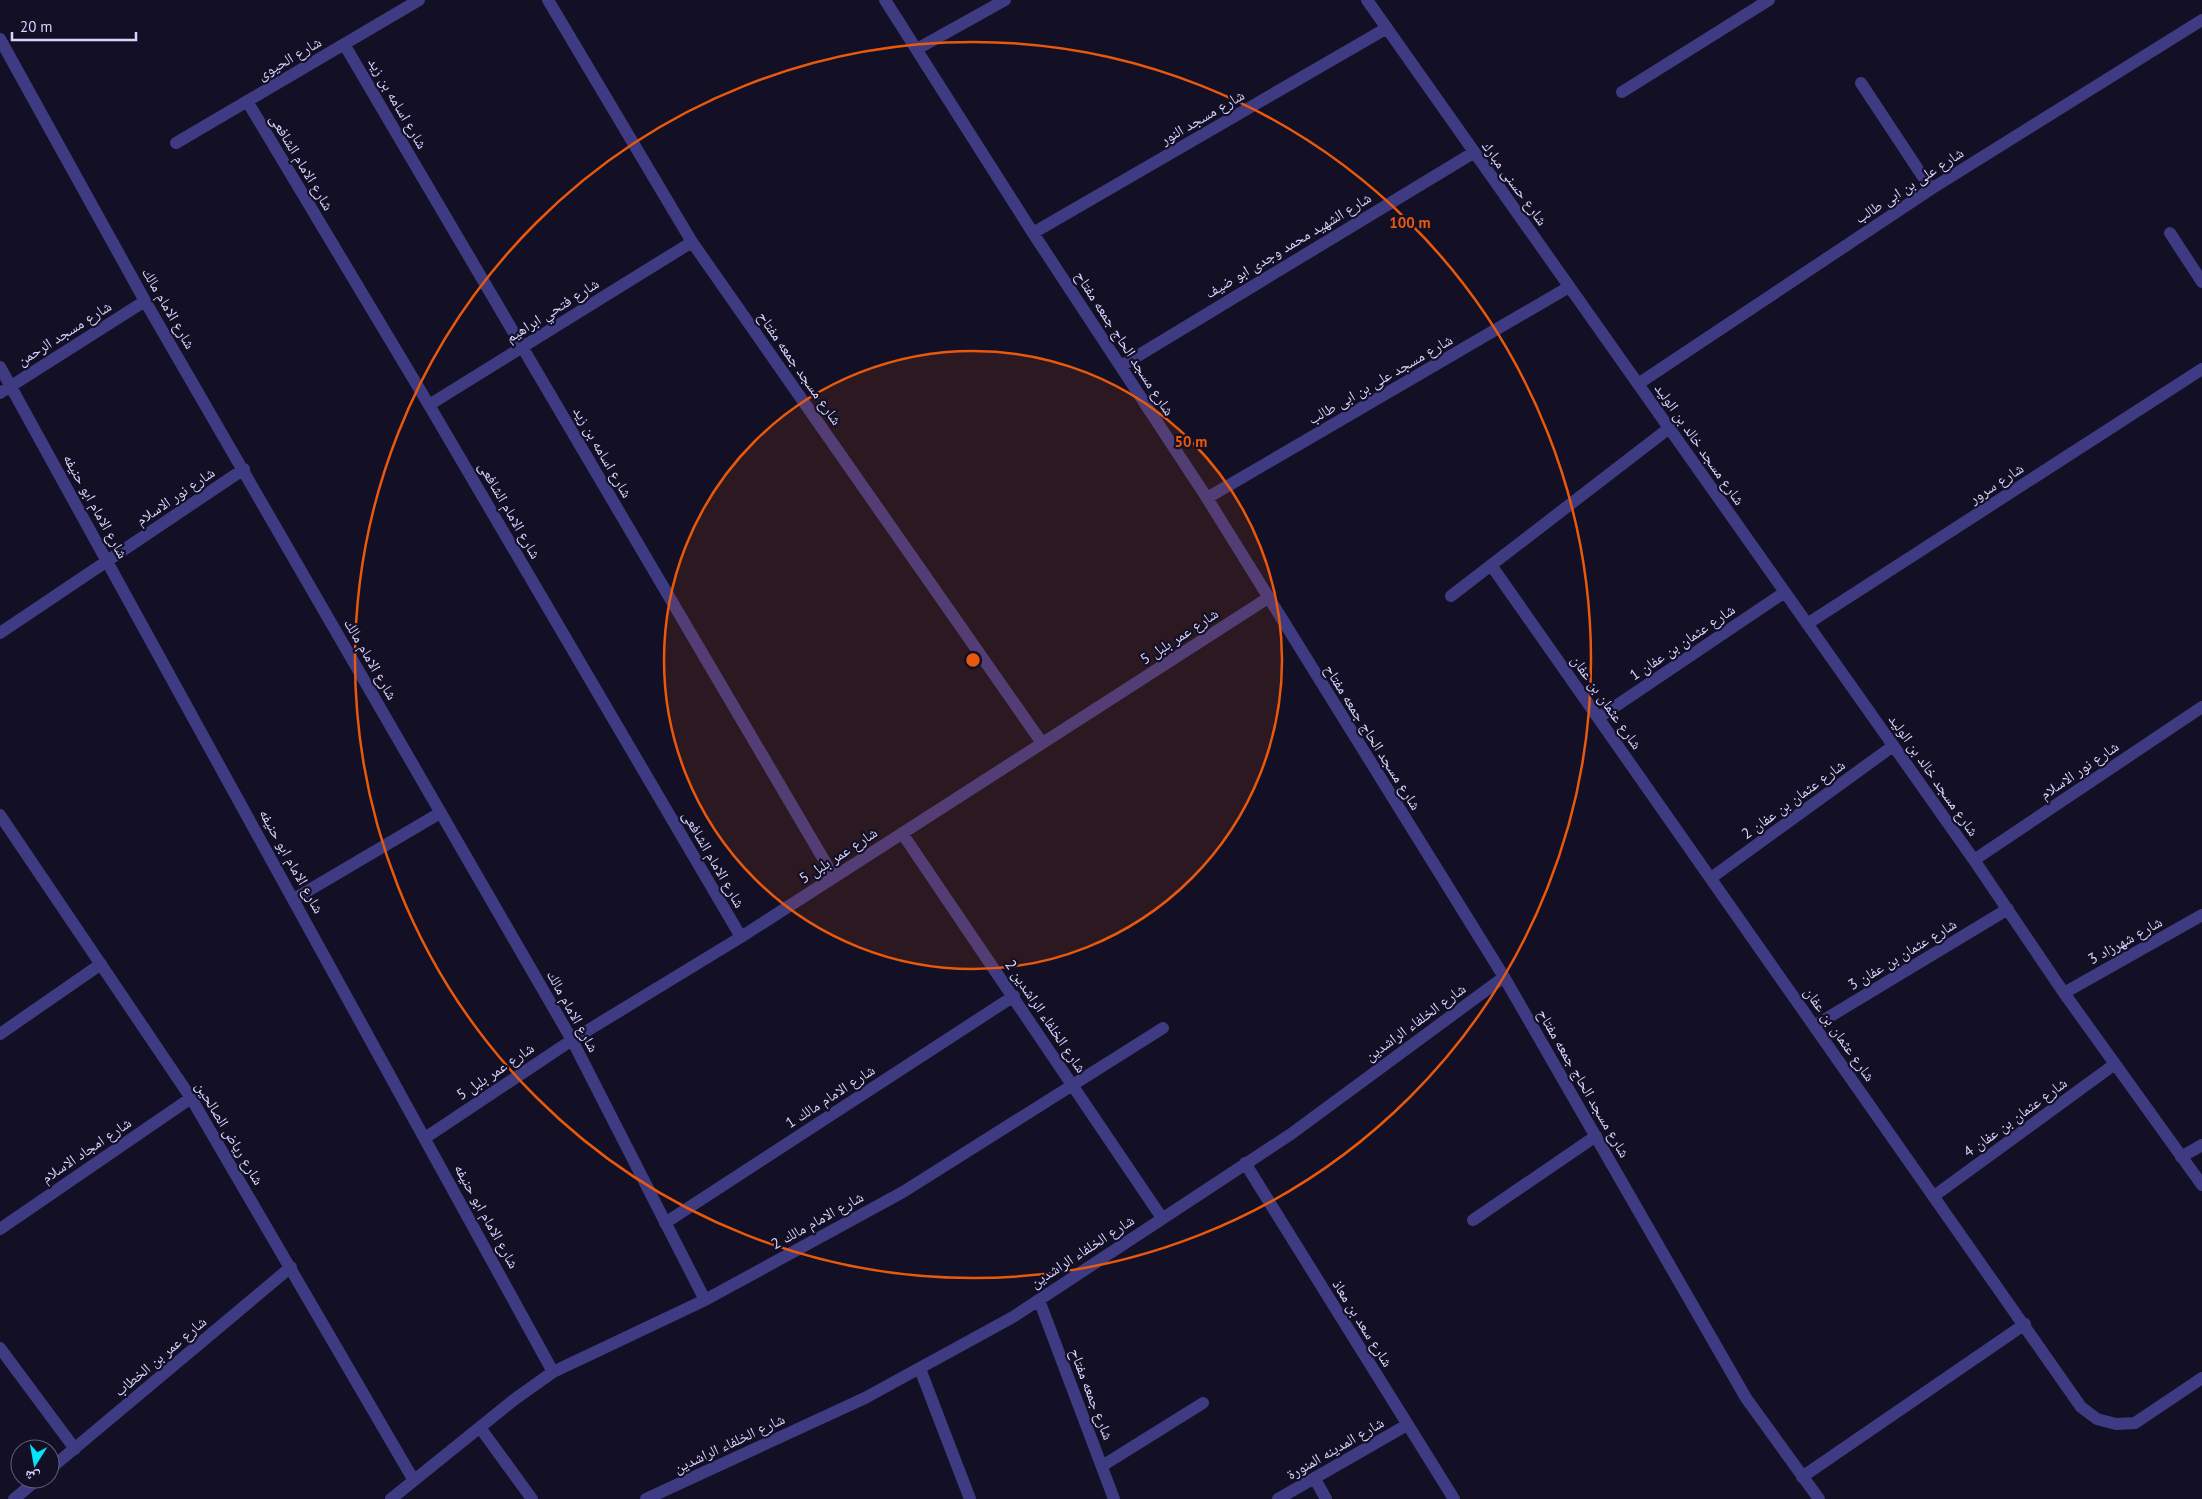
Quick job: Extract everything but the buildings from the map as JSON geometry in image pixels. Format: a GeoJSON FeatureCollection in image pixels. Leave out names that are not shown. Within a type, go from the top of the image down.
{"type":"FeatureCollection","features":[{"type":"Feature","properties":{"kind":"street","name":"شارع الحيوى"},"geometry":{"type":"LineString","coordinates":[[176,143],[419,0]]}},
{"type":"Feature","properties":{"kind":"street","name":"شارع مسجد جمعه مفتاح"},"geometry":{"type":"LineString","coordinates":[[548,0],[692,242],[1042,743]]}},
{"type":"Feature","properties":{"kind":"street","name":"شارع مسجد الحاج جمعه مفتاح"},"geometry":{"type":"LineString","coordinates":[[885,0],[1033,233],[1206,498],[1504,977],[1746,1398],[1819,1499]]}},
{"type":"Feature","properties":{"kind":"street"},"geometry":{"type":"LineString","coordinates":[[917,49],[1005,0]]}},
{"type":"Feature","properties":{"kind":"street","name":"شارع حسنى مبارك"},"geometry":{"type":"LineString","coordinates":[[1367,0],[1473,153],[1638,384]]}},
{"type":"Feature","properties":{"kind":"street"},"geometry":{"type":"LineString","coordinates":[[1622,92],[1769,0]]}},
{"type":"Feature","properties":{"kind":"street","name":"شارع على بن ابى طالب"},"geometry":{"type":"LineString","coordinates":[[1638,384],[1931,189],[2202,20]]}},
{"type":"Feature","properties":{"kind":"street","name":"شارع مسجد النور"},"geometry":{"type":"LineString","coordinates":[[1033,233],[1387,28]]}},
{"type":"Feature","properties":{"kind":"street","name":"شارع الامام مالك"},"geometry":{"type":"LineString","coordinates":[[0,39],[145,300],[572,1040],[705,1300]]}},
{"type":"Feature","properties":{"kind":"street","name":"شارع اسامه بن زيد"},"geometry":{"type":"LineString","coordinates":[[344,44],[834,877]]}},
{"type":"Feature","properties":{"kind":"street"},"geometry":{"type":"LineString","coordinates":[[1861,83],[1931,189]]}},
{"type":"Feature","properties":{"kind":"street","name":"شارع الامام الشافعى"},"geometry":{"type":"LineString","coordinates":[[247,101],[429,405],[741,937]]}},
{"type":"Feature","properties":{"kind":"street","name":"شارع الشهيد محمد وجدى ابو ضيف"},"geometry":{"type":"LineString","coordinates":[[1121,366],[1473,153]]}},
{"type":"Feature","properties":{"kind":"street"},"geometry":{"type":"LineString","coordinates":[[2170,233],[2202,282]]}},
{"type":"Feature","properties":{"kind":"street","name":"شارع فتحي ابراهيم"},"geometry":{"type":"LineString","coordinates":[[429,405],[692,242]]}},
{"type":"Feature","properties":{"kind":"street","name":"شارع مسجد على بن ابى طالب"},"geometry":{"type":"LineString","coordinates":[[1206,498],[1569,287]]}},
{"type":"Feature","properties":{"kind":"street","name":"شارع مسجد الرحمن"},"geometry":{"type":"LineString","coordinates":[[5,389],[145,300]]}},
{"type":"Feature","properties":{"kind":"street","name":"شارع الامام ابو حنيفه"},"geometry":{"type":"LineString","coordinates":[[0,367],[5,389],[108,560],[553,1372]]}},
{"type":"Feature","properties":{"kind":"street","name":"شارع سرور"},"geometry":{"type":"LineString","coordinates":[[1807,624],[2202,369]]}},
{"type":"Feature","properties":{"kind":"street","name":"شارع مسجد خالد بن الوليد"},"geometry":{"type":"LineString","coordinates":[[1638,384],[1974,860],[2064,993],[2202,1185]]}},
{"type":"Feature","properties":{"kind":"street"},"geometry":{"type":"LineString","coordinates":[[1450,596],[1668,429]]}},
{"type":"Feature","properties":{"kind":"street","name":"شارع نور الاسلام"},"geometry":{"type":"LineString","coordinates":[[0,633],[244,469]]}},
{"type":"Feature","properties":{"kind":"street","name":"شارع عثمان بن عفان"},"geometry":{"type":"LineString","coordinates":[[1491,565],[2025,1324],[2081,1407],[2097,1419],[2116,1424],[2135,1423],[2202,1378]]}},
{"type":"Feature","properties":{"kind":"street","name":"شارع عثمان بن عفان 1"},"geometry":{"type":"LineString","coordinates":[[1598,718],[1784,592]]}},
{"type":"Feature","properties":{"kind":"street","name":"شارع عمر بلبل 5"},"geometry":{"type":"LineString","coordinates":[[426,1138],[572,1040],[741,937],[1268,598]]}},
{"type":"Feature","properties":{"kind":"street","name":"شارع نور الاسلام"},"geometry":{"type":"LineString","coordinates":[[1974,860],[2202,707]]}},
{"type":"Feature","properties":{"kind":"street","name":"شارع عثمان بن عفان 2"},"geometry":{"type":"LineString","coordinates":[[1711,878],[1893,746]]}},
{"type":"Feature","properties":{"kind":"street"},"geometry":{"type":"LineString","coordinates":[[294,899],[440,814]]}},
{"type":"Feature","properties":{"kind":"street","name":"شارع رياض الصالحين"},"geometry":{"type":"LineString","coordinates":[[0,816],[191,1098],[413,1479]]}},
{"type":"Feature","properties":{"kind":"street","name":"شارع الخلفاء الراشدين 2"},"geometry":{"type":"LineString","coordinates":[[902,833],[1014,996],[1162,1218]]}},
{"type":"Feature","properties":{"kind":"street","name":"شارع عثمان بن عفان 3"},"geometry":{"type":"LineString","coordinates":[[1814,1026],[2008,909]]}},
{"type":"Feature","properties":{"kind":"street","name":"شارع شهرزاد 3"},"geometry":{"type":"LineString","coordinates":[[2064,993],[2202,915]]}},
{"type":"Feature","properties":{"kind":"street"},"geometry":{"type":"LineString","coordinates":[[0,1034],[101,964]]}},
{"type":"Feature","properties":{"kind":"street","name":"شارع الخلفاء الراشدين"},"geometry":{"type":"LineString","coordinates":[[646,1499],[865,1398],[1013,1317],[1299,1128],[1504,977]]}},
{"type":"Feature","properties":{"kind":"street","name":"شارع الامام مالك 1"},"geometry":{"type":"LineString","coordinates":[[665,1223],[1014,996]]}},
{"type":"Feature","properties":{"kind":"street","name":"شارع الامام مالك 2"},"geometry":{"type":"LineString","coordinates":[[480,1429],[515,1399],[553,1372],[705,1300],[903,1192],[1163,1028]]}},
{"type":"Feature","properties":{"kind":"street","name":"شارع عثمان بن عفان 4"},"geometry":{"type":"LineString","coordinates":[[1934,1196],[2115,1064]]}},
{"type":"Feature","properties":{"kind":"street","name":"شارع امجاد الاسلام"},"geometry":{"type":"LineString","coordinates":[[0,1229],[191,1098]]}},
{"type":"Feature","properties":{"kind":"street"},"geometry":{"type":"LineString","coordinates":[[1473,1220],[1596,1136]]}},
{"type":"Feature","properties":{"kind":"street"},"geometry":{"type":"LineString","coordinates":[[2182,1157],[2202,1145]]}},
{"type":"Feature","properties":{"kind":"street","name":"شارع سعد بن معاذ"},"geometry":{"type":"LineString","coordinates":[[1245,1163],[1454,1499]]}},
{"type":"Feature","properties":{"kind":"street","name":"شارع عمر بن الخطاب"},"geometry":{"type":"LineString","coordinates":[[60,1461],[291,1267]]}},
{"type":"Feature","properties":{"kind":"street","name":"شارع جمعه مفتاح"},"geometry":{"type":"LineString","coordinates":[[1039,1300],[1114,1499]]}},
{"type":"Feature","properties":{"kind":"street"},"geometry":{"type":"LineString","coordinates":[[1802,1477],[2025,1324]]}},
{"type":"Feature","properties":{"kind":"street"},"geometry":{"type":"LineString","coordinates":[[0,1348],[75,1448]]}},
{"type":"Feature","properties":{"kind":"street"},"geometry":{"type":"LineString","coordinates":[[920,1368],[970,1499]]}},
{"type":"Feature","properties":{"kind":"street"},"geometry":{"type":"LineString","coordinates":[[1102,1466],[1203,1403]]}},
{"type":"Feature","properties":{"kind":"street","name":"شارع المدينه المنورة"},"geometry":{"type":"LineString","coordinates":[[1278,1499],[1407,1425]]}},
{"type":"Feature","properties":{"kind":"street"},"geometry":{"type":"LineString","coordinates":[[391,1499],[413,1479],[480,1429],[532,1499]]}},
{"type":"Feature","properties":{"kind":"street"},"geometry":{"type":"LineString","coordinates":[[1315,1479],[1326,1499]]}},
{"type":"Feature","properties":{"kind":"street"},"geometry":{"type":"LineString","coordinates":[[14,1499],[26,1489]]}}]}
